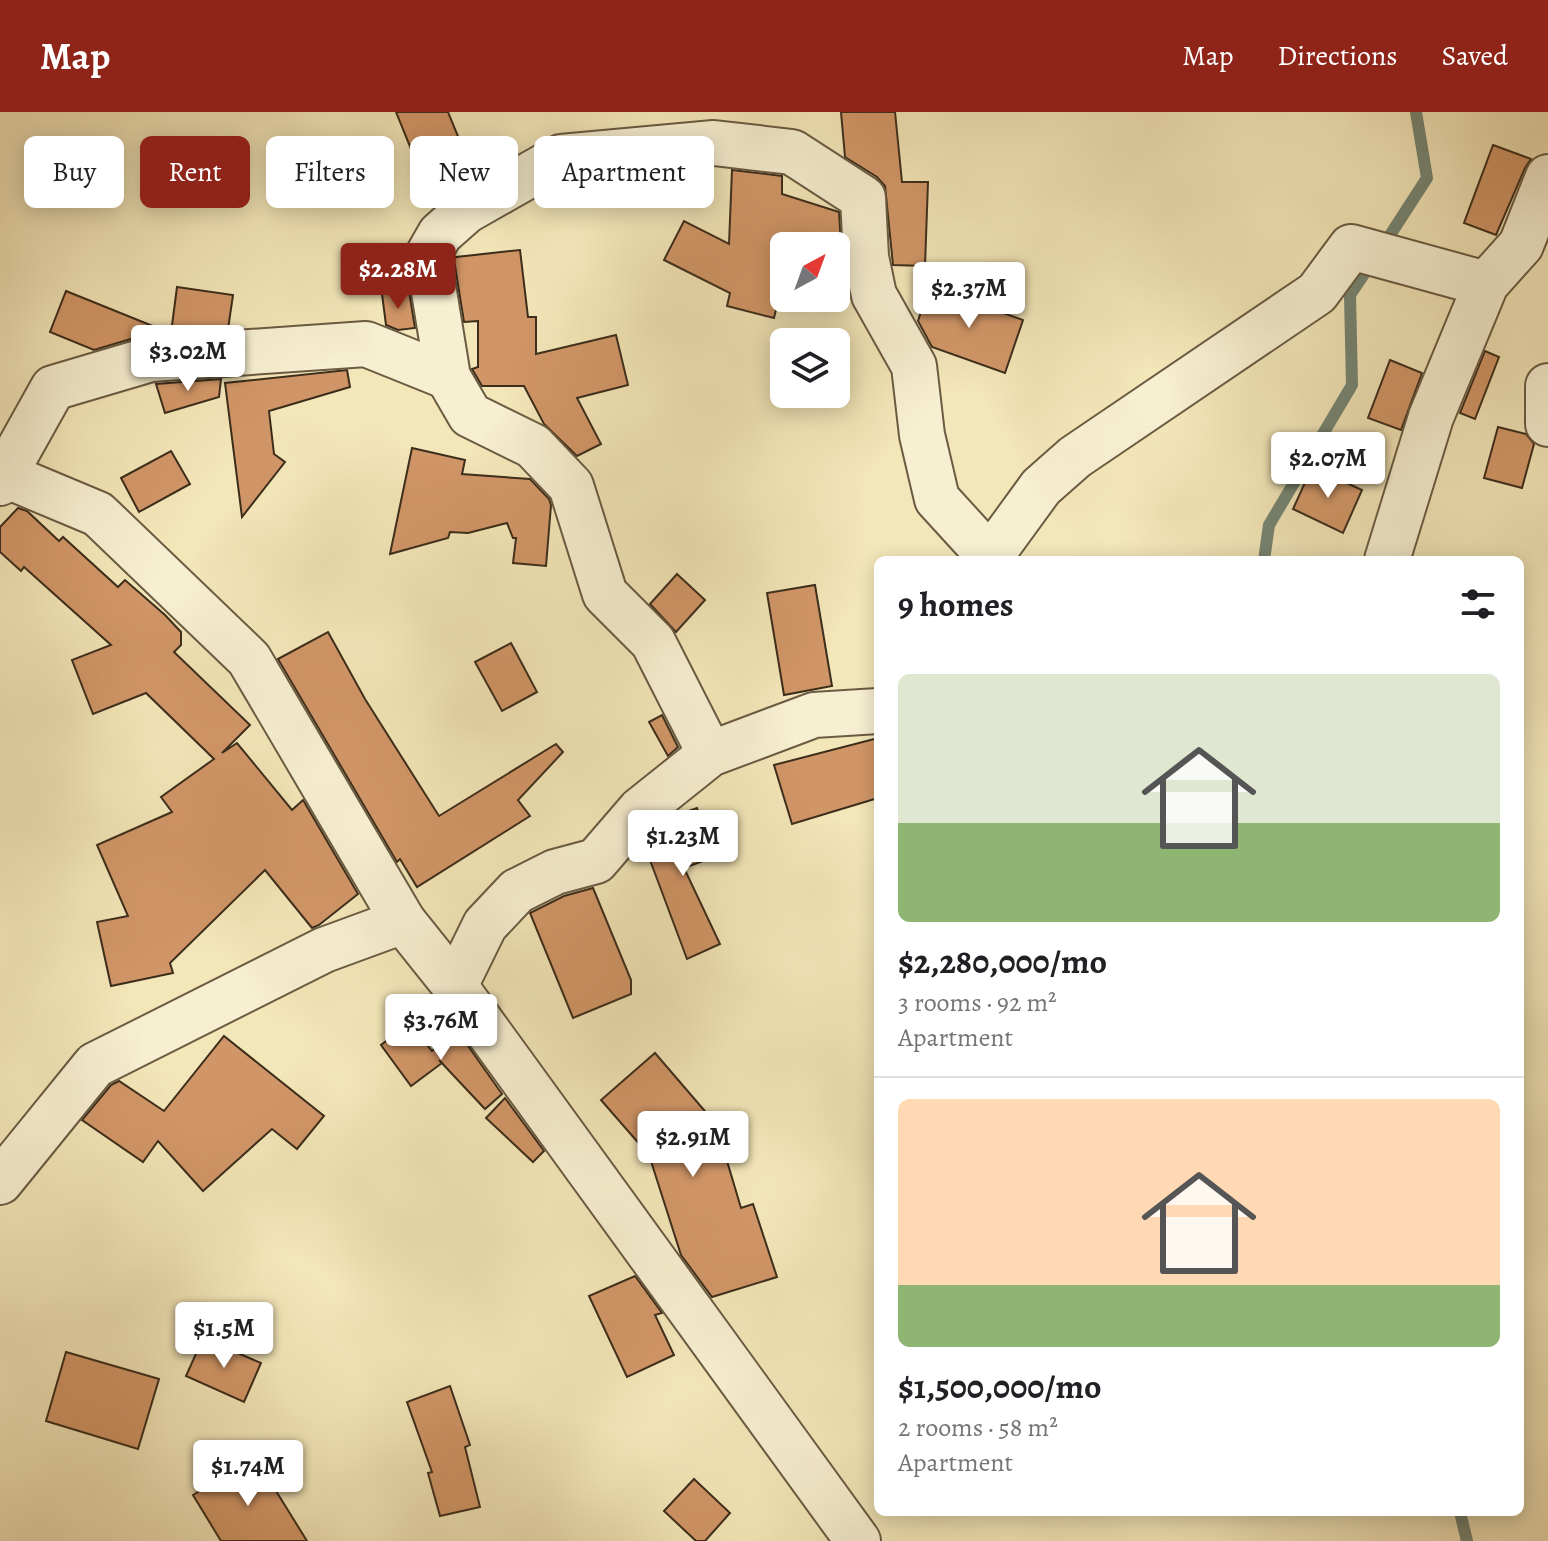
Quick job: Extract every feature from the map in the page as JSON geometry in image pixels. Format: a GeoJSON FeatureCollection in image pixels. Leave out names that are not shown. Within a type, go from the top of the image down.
{"type":"FeatureCollection","features":[{"type":"Feature","properties":{"kind":"street"},"geometry":{"type":"LineString","coordinates":[[710,754],[653,642],[605,594],[571,486],[533,446],[470,415],[448,377],[428,255],[440,234],[466,211],[561,157],[714,143],[792,152],[863,198],[866,257],[874,295],[914,366],[922,435],[937,499],[989,556]]}},
{"type":"Feature","properties":{"kind":"street"},"geometry":{"type":"LineString","coordinates":[[1388,556],[1431,417],[1486,284],[1521,245],[1548,178]]}},
{"type":"Feature","properties":{"kind":"street"},"geometry":{"type":"LineString","coordinates":[[992,556],[1041,487],[1075,457],[1317,293],[1351,247],[1486,284]]}},
{"type":"Feature","properties":{"kind":"street"},"geometry":{"type":"LineString","coordinates":[[448,377],[366,344],[151,359],[53,388],[2,478],[98,514],[249,659],[403,921],[455,986],[858,1541]]}},
{"type":"Feature","properties":{"kind":"street"},"geometry":{"type":"LineString","coordinates":[[1548,386],[1548,424]]}},
{"type":"Feature","properties":{"kind":"street"},"geometry":{"type":"LineString","coordinates":[[455,986],[485,925],[517,891],[555,872],[596,861],[640,810],[710,754],[814,715],[874,711]]}},
{"type":"Feature","properties":{"kind":"street"},"geometry":{"type":"LineString","coordinates":[[0,1182],[95,1065],[324,950],[403,921]]}},
{"type":"Feature","properties":{"kind":"building"},"geometry":{"type":"Polygon","coordinates":[[[396,112],[448,112],[458,136],[410,136],[410,147],[396,112]]]}},
{"type":"Feature","properties":{"kind":"building"},"geometry":{"type":"Polygon","coordinates":[[[841,112],[895,112],[902,182],[928,182],[925,266],[893,265],[885,186],[877,177],[845,157],[841,112]]]}},
{"type":"Feature","properties":{"kind":"building"},"geometry":{"type":"Polygon","coordinates":[[[1493,145],[1531,159],[1496,235],[1464,223],[1493,145]]]}},
{"type":"Feature","properties":{"kind":"building"},"geometry":{"type":"Polygon","coordinates":[[[732,170],[782,176],[782,194],[839,212],[840,232],[770,232],[770,312],[775,312],[774,318],[727,306],[730,293],[664,260],[684,221],[729,244],[732,170]]]}},
{"type":"Feature","properties":{"kind":"building"},"geometry":{"type":"Polygon","coordinates":[[[520,250],[528,317],[536,317],[536,354],[616,335],[628,385],[577,398],[601,444],[577,456],[544,424],[524,386],[482,386],[472,369],[478,367],[478,321],[464,322],[454,260],[456,257],[520,250]]]}},
{"type":"Feature","properties":{"kind":"building"},"geometry":{"type":"Polygon","coordinates":[[[177,287],[233,295],[228,329],[171,333],[177,287]]]}},
{"type":"Feature","properties":{"kind":"building"},"geometry":{"type":"Polygon","coordinates":[[[929,287],[1023,320],[1005,373],[932,347],[918,321],[929,287]]]}},
{"type":"Feature","properties":{"kind":"building"},"geometry":{"type":"Polygon","coordinates":[[[66,291],[170,333],[144,335],[94,350],[50,332],[66,291]]]}},
{"type":"Feature","properties":{"kind":"building"},"geometry":{"type":"Polygon","coordinates":[[[409,291],[415,328],[398,330],[386,325],[382,294],[409,291]]]}},
{"type":"Feature","properties":{"kind":"building"},"geometry":{"type":"Polygon","coordinates":[[[1485,351],[1499,357],[1475,419],[1460,413],[1485,351]]]}},
{"type":"Feature","properties":{"kind":"building"},"geometry":{"type":"Polygon","coordinates":[[[1390,360],[1422,373],[1401,430],[1368,418],[1390,360]]]}},
{"type":"Feature","properties":{"kind":"building"},"geometry":{"type":"Polygon","coordinates":[[[347,370],[350,387],[269,411],[274,454],[285,462],[242,517],[225,383],[347,370]]]}},
{"type":"Feature","properties":{"kind":"building"},"geometry":{"type":"Polygon","coordinates":[[[221,379],[219,397],[165,413],[156,384],[221,379]]]}},
{"type":"Feature","properties":{"kind":"building"},"geometry":{"type":"Polygon","coordinates":[[[1498,427],[1526,434],[1534,444],[1522,488],[1484,478],[1498,427]]]}},
{"type":"Feature","properties":{"kind":"building"},"geometry":{"type":"Polygon","coordinates":[[[412,448],[465,460],[462,474],[530,479],[551,505],[546,566],[513,563],[516,538],[513,538],[507,523],[468,533],[450,532],[448,538],[390,554],[412,448]]]}},
{"type":"Feature","properties":{"kind":"building"},"geometry":{"type":"Polygon","coordinates":[[[171,451],[190,484],[139,512],[121,478],[171,451]]]}},
{"type":"Feature","properties":{"kind":"building"},"geometry":{"type":"Polygon","coordinates":[[[1312,467],[1362,490],[1343,533],[1293,509],[1312,467]]]}},
{"type":"Feature","properties":{"kind":"building"},"geometry":{"type":"Polygon","coordinates":[[[18,508],[27,511],[59,541],[63,537],[118,587],[125,580],[181,632],[181,645],[174,652],[250,725],[222,753],[237,743],[292,810],[303,800],[358,894],[312,928],[265,870],[170,963],[173,973],[111,986],[97,922],[128,916],[97,845],[172,812],[161,797],[214,759],[146,693],[93,714],[72,660],[111,645],[24,567],[21,571],[0,552],[0,527],[18,508]]]}},
{"type":"Feature","properties":{"kind":"building"},"geometry":{"type":"Polygon","coordinates":[[[677,574],[705,600],[676,632],[650,604],[677,574]]]}},
{"type":"Feature","properties":{"kind":"building"},"geometry":{"type":"Polygon","coordinates":[[[815,585],[832,686],[784,695],[767,593],[815,585]]]}},
{"type":"Feature","properties":{"kind":"building"},"geometry":{"type":"Polygon","coordinates":[[[328,632],[365,699],[439,816],[556,744],[563,752],[518,800],[530,816],[417,887],[400,859],[397,862],[278,659],[328,632]]]}},
{"type":"Feature","properties":{"kind":"building"},"geometry":{"type":"Polygon","coordinates":[[[511,643],[537,692],[502,711],[475,662],[511,643]]]}},
{"type":"Feature","properties":{"kind":"building"},"geometry":{"type":"Polygon","coordinates":[[[662,715],[678,747],[668,756],[649,722],[662,715]]]}},
{"type":"Feature","properties":{"kind":"building"},"geometry":{"type":"Polygon","coordinates":[[[874,739],[874,799],[792,824],[774,765],[874,739]]]}},
{"type":"Feature","properties":{"kind":"building"},"geometry":{"type":"Polygon","coordinates":[[[697,808],[714,857],[684,868],[720,944],[687,959],[644,844],[671,817],[697,808]]]}},
{"type":"Feature","properties":{"kind":"building"},"geometry":{"type":"Polygon","coordinates":[[[593,888],[631,980],[631,994],[573,1018],[530,913],[564,896],[593,888]]]}},
{"type":"Feature","properties":{"kind":"building"},"geometry":{"type":"Polygon","coordinates":[[[410,1023],[432,1051],[456,1029],[502,1094],[485,1109],[442,1063],[411,1086],[381,1045],[410,1023]]]}},
{"type":"Feature","properties":{"kind":"building"},"geometry":{"type":"Polygon","coordinates":[[[224,1036],[324,1116],[297,1149],[272,1129],[203,1191],[158,1141],[143,1162],[82,1120],[111,1085],[119,1081],[164,1111],[224,1036]]]}},
{"type":"Feature","properties":{"kind":"building"},"geometry":{"type":"Polygon","coordinates":[[[655,1053],[716,1124],[741,1208],[753,1204],[777,1277],[712,1297],[681,1255],[649,1155],[601,1100],[655,1053]]]}},
{"type":"Feature","properties":{"kind":"building"},"geometry":{"type":"Polygon","coordinates":[[[505,1098],[544,1151],[533,1162],[486,1118],[505,1098]]]}},
{"type":"Feature","properties":{"kind":"building"},"geometry":{"type":"Polygon","coordinates":[[[635,1276],[662,1313],[655,1315],[674,1355],[627,1377],[589,1296],[635,1276]]]}},
{"type":"Feature","properties":{"kind":"building"},"geometry":{"type":"Polygon","coordinates":[[[203,1338],[261,1363],[244,1402],[186,1376],[203,1338]]]}},
{"type":"Feature","properties":{"kind":"building"},"geometry":{"type":"Polygon","coordinates":[[[66,1352],[159,1379],[138,1449],[46,1421],[66,1352]]]}},
{"type":"Feature","properties":{"kind":"building"},"geometry":{"type":"Polygon","coordinates":[[[450,1386],[470,1445],[465,1447],[480,1507],[440,1516],[428,1473],[432,1472],[407,1402],[450,1386]]]}},
{"type":"Feature","properties":{"kind":"building"},"geometry":{"type":"Polygon","coordinates":[[[255,1457],[307,1541],[221,1541],[193,1495],[255,1457]]]}},
{"type":"Feature","properties":{"kind":"building"},"geometry":{"type":"Polygon","coordinates":[[[694,1479],[730,1513],[705,1541],[696,1541],[664,1511],[694,1479]]]}},
{"type":"Feature","properties":{"kind":"waterway"},"geometry":{"type":"LineString","coordinates":[[1383,246],[1427,178],[1416,112]]}},
{"type":"Feature","properties":{"kind":"waterway"},"geometry":{"type":"LineString","coordinates":[[1265,556],[1269,525],[1352,385],[1350,295],[1373,261]]}},
{"type":"Feature","properties":{"kind":"waterway"},"geometry":{"type":"LineString","coordinates":[[1461,1516],[1467,1541]]}}]}
